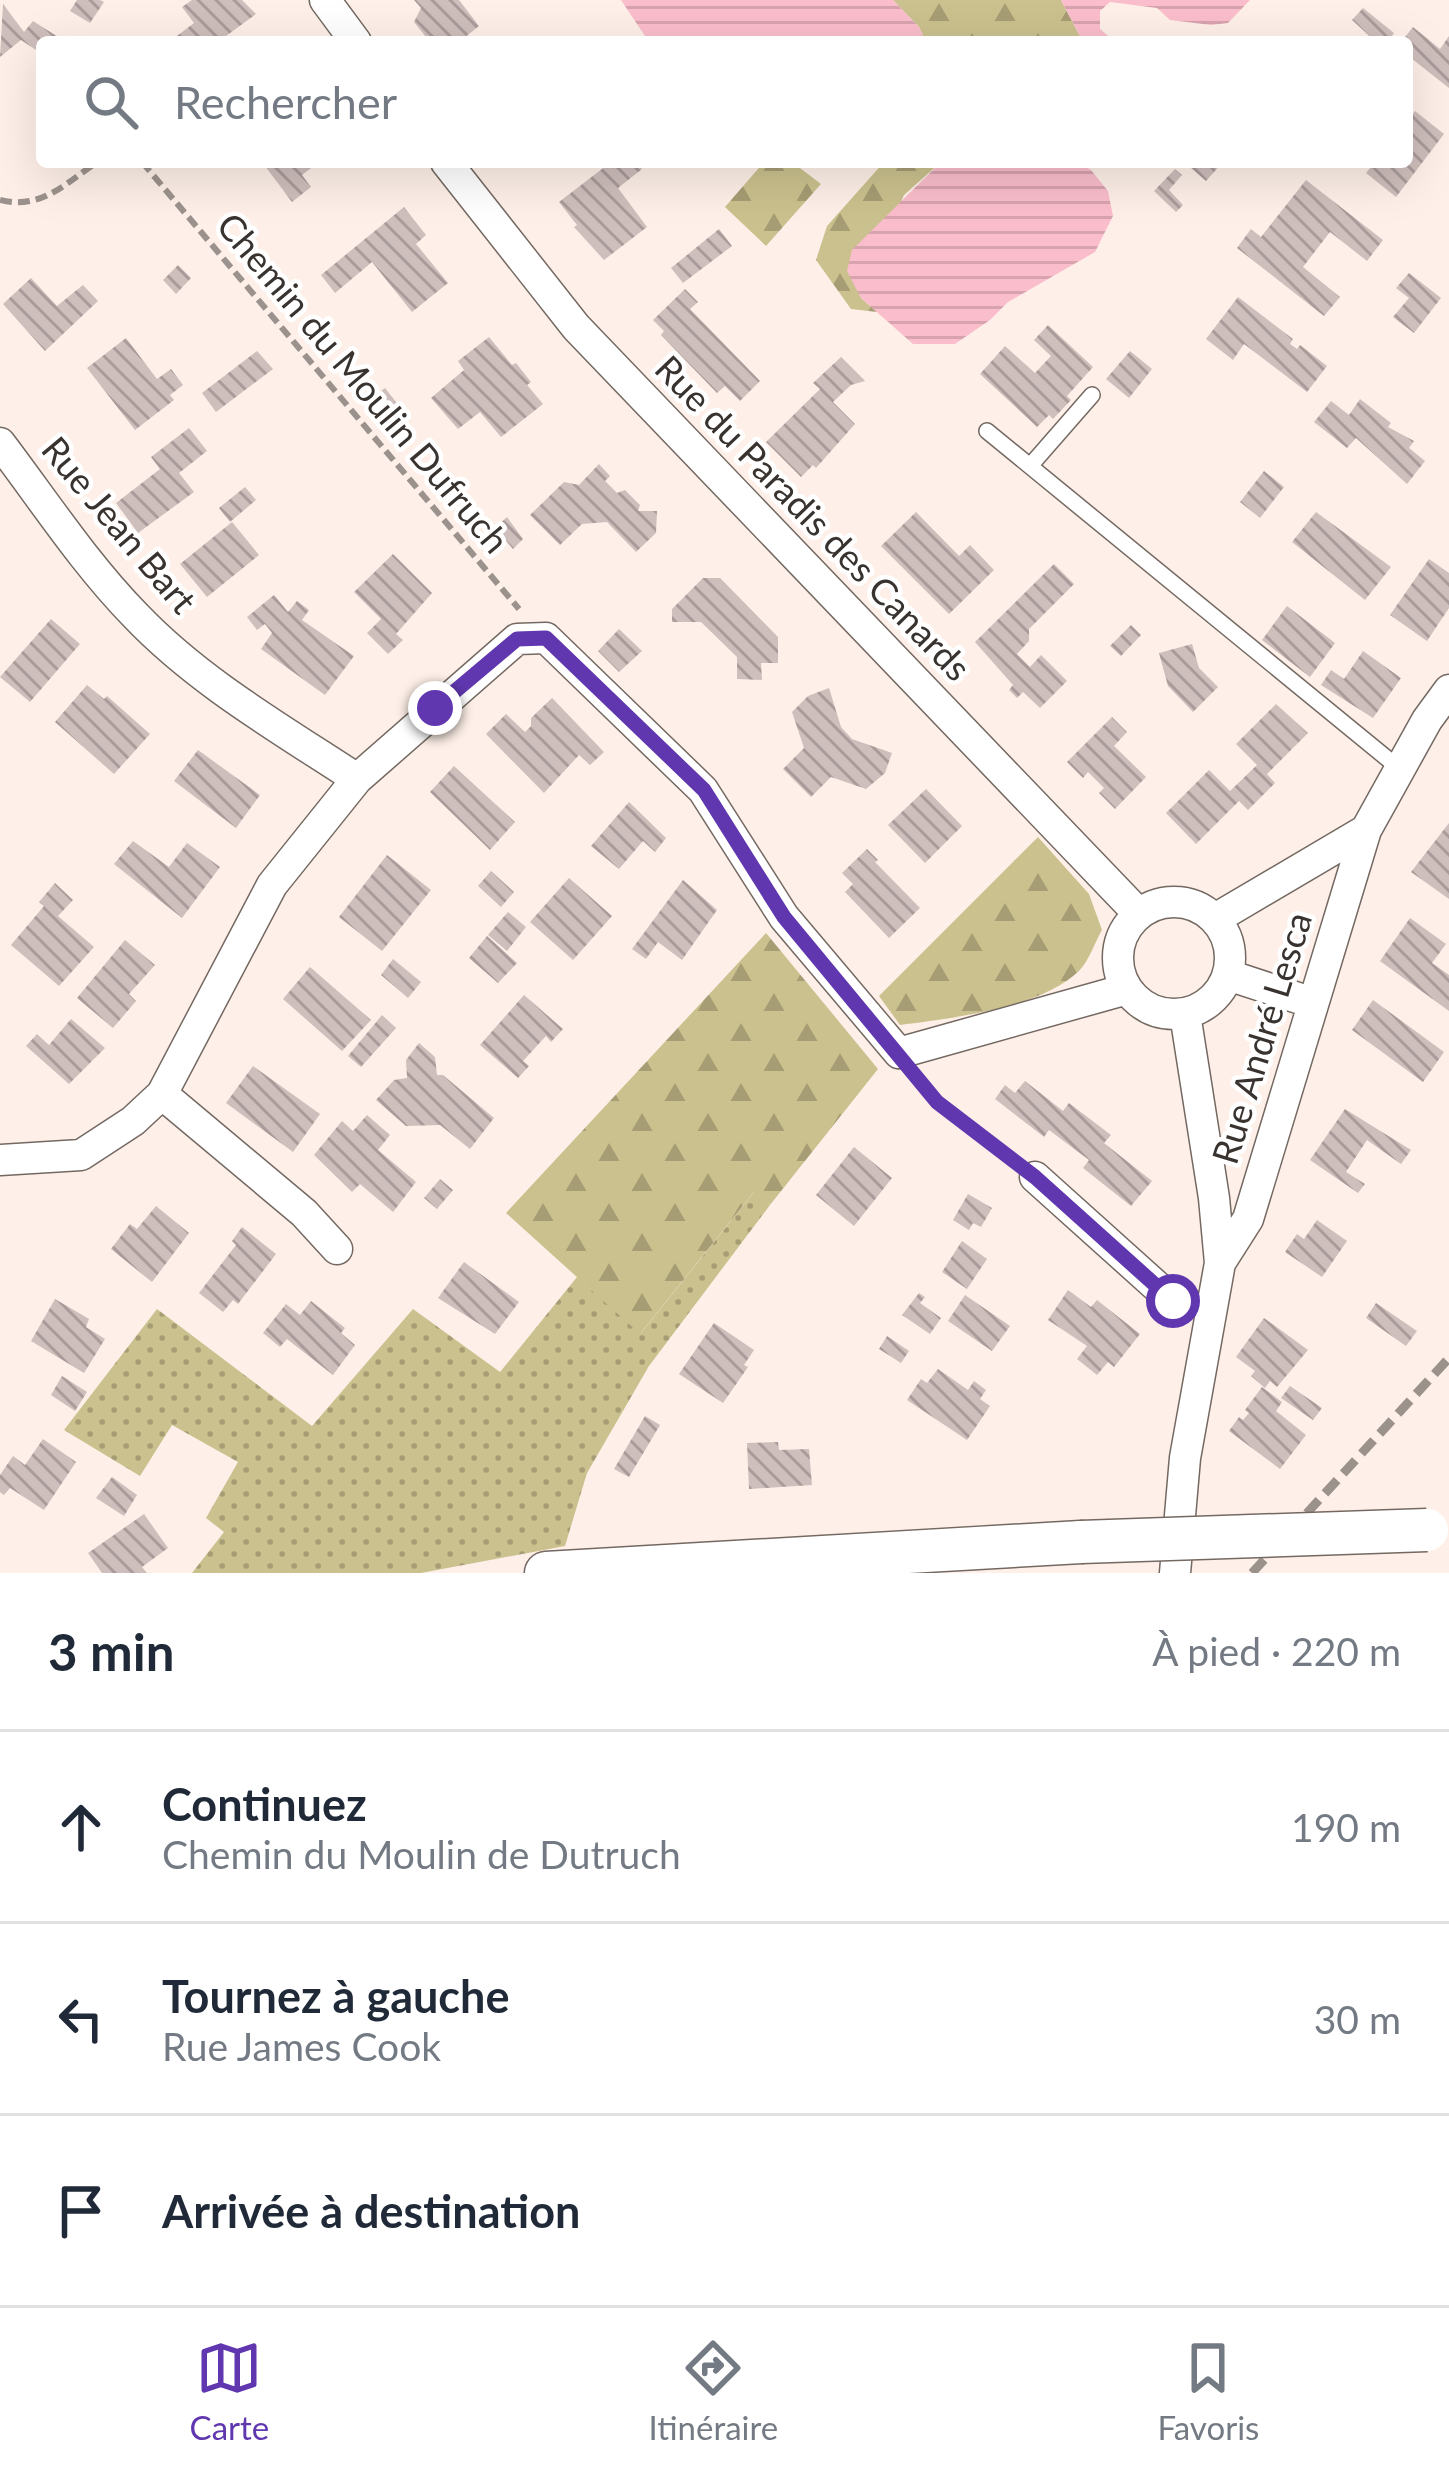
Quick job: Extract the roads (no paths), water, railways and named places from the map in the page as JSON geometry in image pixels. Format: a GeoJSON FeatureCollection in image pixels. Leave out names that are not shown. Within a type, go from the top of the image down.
{"type":"FeatureCollection","features":[{"type":"Feature","properties":{"kind":"main road"},"geometry":{"type":"LineString","coordinates":[[545,1573],[1081,1542],[1438,1528]]}},
{"type":"Feature","properties":{"kind":"street"},"geometry":{"type":"LineString","coordinates":[[325,0],[352,36]]}},
{"type":"Feature","properties":{"kind":"street","name":"Rue du Paradis des Canards"},"geometry":{"type":"LineString","coordinates":[[451,168],[576,327],[1139,914]]}},
{"type":"Feature","properties":{"kind":"street","name":"Rue Jean Bart"},"geometry":{"type":"LineString","coordinates":[[0,443],[137,617],[214,686],[357,779]]}},
{"type":"Feature","properties":{"kind":"street"},"geometry":{"type":"LineString","coordinates":[[0,1160],[81,1155],[133,1121],[162,1094],[272,885],[357,779],[517,639],[546,638],[704,790],[784,917],[899,1053],[1127,989]]}},
{"type":"Feature","properties":{"kind":"street","name":"Rue André Lesca"},"geometry":{"type":"LineString","coordinates":[[1220,1263],[1248,1219],[1366,830],[1449,690]]}},
{"type":"Feature","properties":{"kind":"street","name":"Rue André Lesca"},"geometry":{"type":"LineString","coordinates":[[1215,919],[1366,830]]}},
{"type":"Feature","properties":{"kind":"street"},"geometry":{"type":"LineString","coordinates":[[1169,902],[1202,909],[1215,919],[1229,945],[1228,975],[1212,1000],[1185,1014],[1152,1010],[1127,989],[1120,974],[1120,941],[1139,914],[1169,902]]}},
{"type":"Feature","properties":{"kind":"street"},"geometry":{"type":"LineString","coordinates":[[1228,975],[1313,1004]]}},
{"type":"Feature","properties":{"kind":"street","name":"Rue André Lesca"},"geometry":{"type":"LineString","coordinates":[[1175,1573],[1186,1452],[1220,1263],[1185,1014]]}},
{"type":"Feature","properties":{"kind":"street"},"geometry":{"type":"LineString","coordinates":[[162,1094],[304,1213],[337,1249]]}},
{"type":"Feature","properties":{"kind":"street"},"geometry":{"type":"LineString","coordinates":[[1035,1177],[1173,1301]]}},
{"type":"Feature","properties":{"kind":"lane"},"geometry":{"type":"LineString","coordinates":[[1030,466],[1092,395]]}},
{"type":"Feature","properties":{"kind":"lane"},"geometry":{"type":"LineString","coordinates":[[987,431],[1400,769]]}},
{"type":"Feature","properties":{"kind":"railway"},"geometry":{"type":"LineString","coordinates":[[1252,1573],[1449,1358]]}}]}
